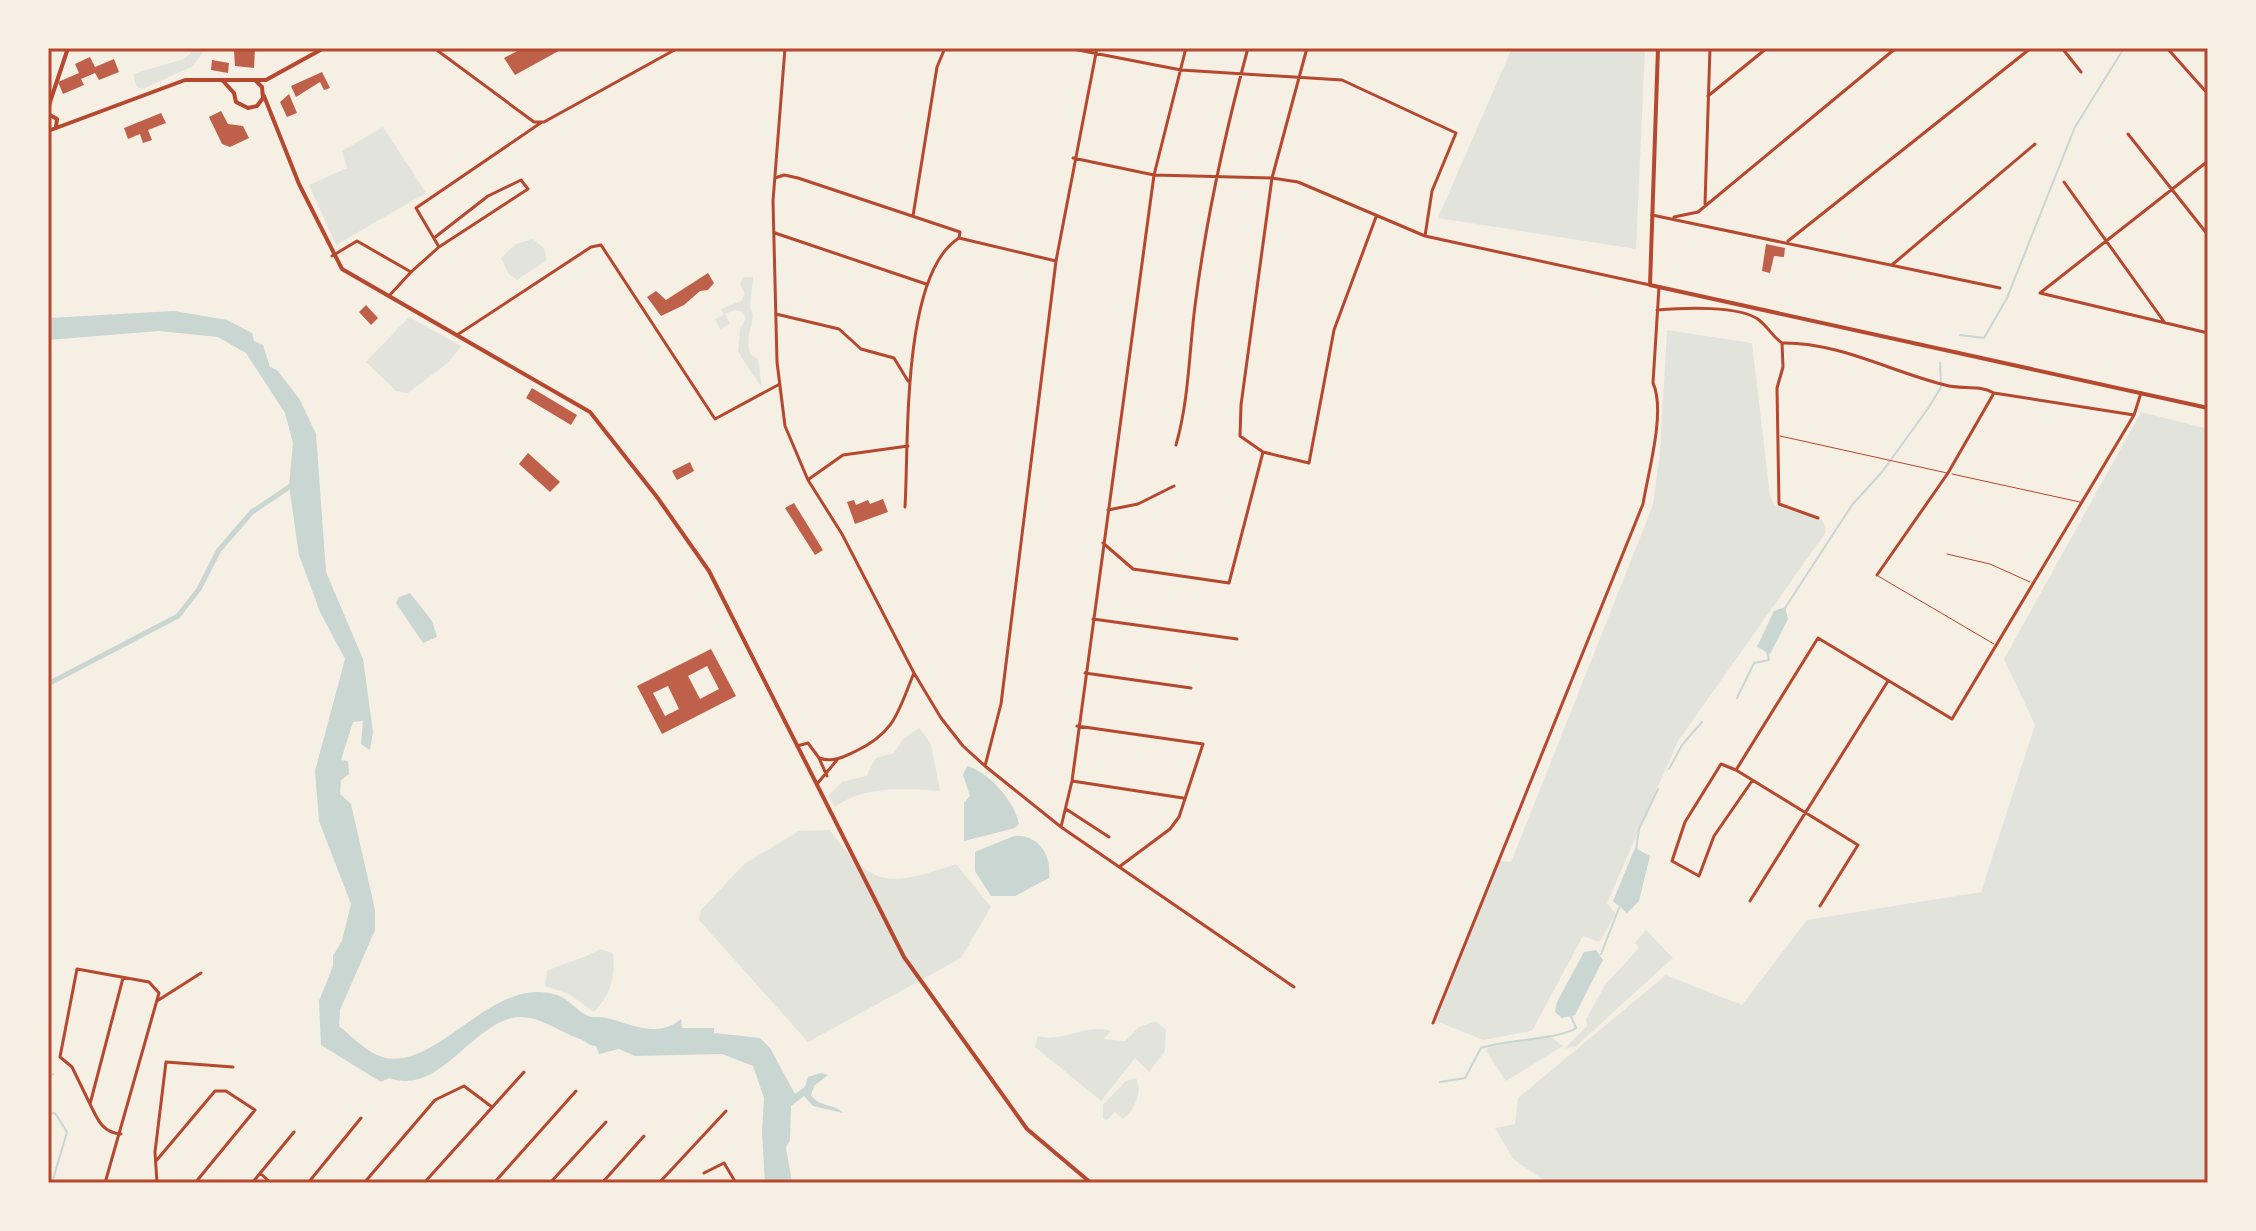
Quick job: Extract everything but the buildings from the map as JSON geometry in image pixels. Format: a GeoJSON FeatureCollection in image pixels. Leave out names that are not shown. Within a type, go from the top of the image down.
{"type":"FeatureCollection","features":[{"type":"Feature","properties":{"kind":"street"},"geometry":{"type":"LineString","coordinates":[[68,48],[51,112],[50,130],[196,77],[222,81],[266,80],[324,48]]}},
{"type":"Feature","properties":{"kind":"street"},"geometry":{"type":"LineString","coordinates":[[434,48],[534,122],[544,122]]}},
{"type":"Feature","properties":{"kind":"street"},"geometry":{"type":"LineString","coordinates":[[439,247],[416,208],[544,122],[678,48]]}},
{"type":"Feature","properties":{"kind":"street"},"geometry":{"type":"LineString","coordinates":[[785,48],[774,178],[778,385],[785,426],[808,480],[842,534],[914,673],[941,718],[963,746],[1061,827],[1294,987]]}},
{"type":"Feature","properties":{"kind":"street"},"geometry":{"type":"LineString","coordinates":[[913,216],[937,67],[945,48],[1097,50],[1181,70],[1342,80],[1456,133],[1432,191],[1425,236]]}},
{"type":"Feature","properties":{"kind":"street"},"geometry":{"type":"LineString","coordinates":[[1061,827],[1072,781],[1077,726],[1154,175],[1186,48]]}},
{"type":"Feature","properties":{"kind":"street"},"geometry":{"type":"LineString","coordinates":[[1176,445],[1184,418],[1195,305],[1216,177],[1248,48]]}},
{"type":"Feature","properties":{"kind":"street"},"geometry":{"type":"LineString","coordinates":[[1307,48],[1272,178],[1240,436],[1263,452],[1309,463],[1334,330],[1376,217]]}},
{"type":"Feature","properties":{"kind":"street"},"geometry":{"type":"LineString","coordinates":[[1650,285],[1658,48]]}},
{"type":"Feature","properties":{"kind":"street"},"geometry":{"type":"LineString","coordinates":[[1705,205],[1710,48]]}},
{"type":"Feature","properties":{"kind":"street"},"geometry":{"type":"LineString","coordinates":[[1708,96],[1767,48]]}},
{"type":"Feature","properties":{"kind":"street"},"geometry":{"type":"LineString","coordinates":[[1671,218],[1698,212],[1896,48]]}},
{"type":"Feature","properties":{"kind":"street"},"geometry":{"type":"LineString","coordinates":[[1788,241],[2031,48]]}},
{"type":"Feature","properties":{"kind":"street"},"geometry":{"type":"LineString","coordinates":[[2062,48],[2081,72]]}},
{"type":"Feature","properties":{"kind":"street"},"geometry":{"type":"LineString","coordinates":[[2167,48],[2208,94]]}},
{"type":"Feature","properties":{"kind":"street"},"geometry":{"type":"LineString","coordinates":[[985,766],[1001,704],[1056,261],[1073,158],[1097,50]]}},
{"type":"Feature","properties":{"kind":"street"},"geometry":{"type":"LineString","coordinates":[[234,93],[242,80]]}},
{"type":"Feature","properties":{"kind":"street"},"geometry":{"type":"LineString","coordinates":[[257,106],[266,80]]}},
{"type":"Feature","properties":{"kind":"street"},"geometry":{"type":"LineString","coordinates":[[222,81],[234,93],[239,104],[269,110]]}},
{"type":"Feature","properties":{"kind":"street"},"geometry":{"type":"LineString","coordinates":[[256,81],[332,256],[342,269],[592,415],[657,497],[709,571],[889,931],[913,970],[1027,1129],[1091,1183]]}},
{"type":"Feature","properties":{"kind":"street"},"geometry":{"type":"LineString","coordinates":[[51,112],[69,123]]}},
{"type":"Feature","properties":{"kind":"street"},"geometry":{"type":"LineString","coordinates":[[2128,134],[2208,235]]}},
{"type":"Feature","properties":{"kind":"street"},"geometry":{"type":"LineString","coordinates":[[1893,264],[2035,144]]}},
{"type":"Feature","properties":{"kind":"street"},"geometry":{"type":"LineString","coordinates":[[1073,158],[1154,175],[1272,178],[1298,182],[1425,236],[2208,408]]}},
{"type":"Feature","properties":{"kind":"street"},"geometry":{"type":"LineString","coordinates":[[2208,161],[2040,293],[2208,333]]}},
{"type":"Feature","properties":{"kind":"street"},"geometry":{"type":"LineString","coordinates":[[774,178],[784,175],[798,178],[960,232],[959,238]]}},
{"type":"Feature","properties":{"kind":"street"},"geometry":{"type":"LineString","coordinates":[[389,296],[439,247],[528,189],[526,184],[521,180],[488,196],[434,238]]}},
{"type":"Feature","properties":{"kind":"street"},"geometry":{"type":"LineString","coordinates":[[2064,182],[2165,323]]}},
{"type":"Feature","properties":{"kind":"street"},"geometry":{"type":"LineString","coordinates":[[1652,215],[1788,241],[2000,288]]}},
{"type":"Feature","properties":{"kind":"street"},"geometry":{"type":"LineString","coordinates":[[775,233],[926,284]]}},
{"type":"Feature","properties":{"kind":"street"},"geometry":{"type":"LineString","coordinates":[[905,507],[908,381],[926,284],[951,243],[959,238],[1056,261]]}},
{"type":"Feature","properties":{"kind":"street"},"geometry":{"type":"LineString","coordinates":[[332,256],[357,241],[411,272]]}},
{"type":"Feature","properties":{"kind":"street"},"geometry":{"type":"LineString","coordinates":[[457,335],[591,247],[601,245],[609,251],[672,358],[715,419],[778,385]]}},
{"type":"Feature","properties":{"kind":"street"},"geometry":{"type":"LineString","coordinates":[[1433,1023],[1643,504],[1657,422],[1658,397],[1653,383],[1659,287]]}},
{"type":"Feature","properties":{"kind":"street"},"geometry":{"type":"LineString","coordinates":[[1657,310],[1686,307],[1758,319],[1782,343],[1807,343],[1835,353],[1871,359],[1942,385],[1985,388],[1994,393],[2134,415]]}},
{"type":"Feature","properties":{"kind":"street"},"geometry":{"type":"LineString","coordinates":[[776,314],[839,329],[861,349],[894,358],[908,381]]}},
{"type":"Feature","properties":{"kind":"street"},"geometry":{"type":"LineString","coordinates":[[1782,343],[1777,435],[1779,504],[1818,518]]}},
{"type":"Feature","properties":{"kind":"street"},"geometry":{"type":"LineString","coordinates":[[1877,575],[1948,473],[1994,393]]}},
{"type":"Feature","properties":{"kind":"street"},"geometry":{"type":"LineString","coordinates":[[1736,770],[1818,638],[1952,719],[2036,584],[2134,415],[2141,393]]}},
{"type":"Feature","properties":{"kind":"street"},"geometry":{"type":"LineString","coordinates":[[808,480],[843,455],[908,446]]}},
{"type":"Feature","properties":{"kind":"street"},"geometry":{"type":"LineString","coordinates":[[1103,543],[1133,569],[1229,583],[1263,452]]}},
{"type":"Feature","properties":{"kind":"street"},"geometry":{"type":"LineString","coordinates":[[1108,510],[1138,504],[1174,486]]}},
{"type":"Feature","properties":{"kind":"street"},"geometry":{"type":"LineString","coordinates":[[1093,619],[1237,639]]}},
{"type":"Feature","properties":{"kind":"street"},"geometry":{"type":"LineString","coordinates":[[819,758],[837,760],[871,744],[892,727],[914,673]]}},
{"type":"Feature","properties":{"kind":"street"},"geometry":{"type":"LineString","coordinates":[[1085,673],[1191,688]]}},
{"type":"Feature","properties":{"kind":"street"},"geometry":{"type":"LineString","coordinates":[[1750,901],[1888,681]]}},
{"type":"Feature","properties":{"kind":"street"},"geometry":{"type":"LineString","coordinates":[[1077,726],[1203,744],[1179,817],[1170,829],[1119,867]]}},
{"type":"Feature","properties":{"kind":"street"},"geometry":{"type":"LineString","coordinates":[[797,746],[808,743],[827,776]]}},
{"type":"Feature","properties":{"kind":"street"},"geometry":{"type":"LineString","coordinates":[[817,784],[827,776],[837,760]]}},
{"type":"Feature","properties":{"kind":"street"},"geometry":{"type":"LineString","coordinates":[[1753,780],[1714,836],[1699,876],[1672,861],[1685,822],[1721,764],[1753,780],[1858,845],[1820,906]]}},
{"type":"Feature","properties":{"kind":"street"},"geometry":{"type":"LineString","coordinates":[[1072,781],[1183,798]]}},
{"type":"Feature","properties":{"kind":"street"},"geometry":{"type":"LineString","coordinates":[[1066,809],[1109,837]]}},
{"type":"Feature","properties":{"kind":"street"},"geometry":{"type":"LineString","coordinates":[[106,1183],[121,1134],[157,1001],[156,986],[77,969],[60,1057],[72,1067],[104,1128],[121,1134]]}},
{"type":"Feature","properties":{"kind":"street"},"geometry":{"type":"LineString","coordinates":[[157,1001],[201,973]]}},
{"type":"Feature","properties":{"kind":"street"},"geometry":{"type":"LineString","coordinates":[[90,1104],[123,978]]}},
{"type":"Feature","properties":{"kind":"street"},"geometry":{"type":"LineString","coordinates":[[157,1183],[156,1161],[166,1062],[233,1067]]}},
{"type":"Feature","properties":{"kind":"street"},"geometry":{"type":"LineString","coordinates":[[424,1183],[524,1072]]}},
{"type":"Feature","properties":{"kind":"street"},"geometry":{"type":"LineString","coordinates":[[364,1183],[435,1100],[464,1086],[492,1107]]}},
{"type":"Feature","properties":{"kind":"street"},"geometry":{"type":"LineString","coordinates":[[156,1161],[215,1091],[226,1091],[255,1110],[195,1183]]}},
{"type":"Feature","properties":{"kind":"street"},"geometry":{"type":"LineString","coordinates":[[494,1183],[576,1091]]}},
{"type":"Feature","properties":{"kind":"street"},"geometry":{"type":"LineString","coordinates":[[659,1183],[726,1111]]}},
{"type":"Feature","properties":{"kind":"street"},"geometry":{"type":"LineString","coordinates":[[308,1183],[361,1118]]}},
{"type":"Feature","properties":{"kind":"street"},"geometry":{"type":"LineString","coordinates":[[550,1183],[606,1122]]}},
{"type":"Feature","properties":{"kind":"street"},"geometry":{"type":"LineString","coordinates":[[252,1183],[294,1132]]}},
{"type":"Feature","properties":{"kind":"street"},"geometry":{"type":"LineString","coordinates":[[602,1183],[644,1136]]}},
{"type":"Feature","properties":{"kind":"street"},"geometry":{"type":"LineString","coordinates":[[704,1173],[724,1163],[736,1183]]}},
{"type":"Feature","properties":{"kind":"street"},"geometry":{"type":"LineString","coordinates":[[260,1173],[271,1183]]}},
{"type":"Feature","properties":{"kind":"lane"},"geometry":{"type":"LineString","coordinates":[[1777,435],[2082,502]]}},
{"type":"Feature","properties":{"kind":"lane"},"geometry":{"type":"LineString","coordinates":[[1947,554],[1990,564],[2036,584]]}},
{"type":"Feature","properties":{"kind":"lane"},"geometry":{"type":"LineString","coordinates":[[1877,575],[1996,646]]}},
{"type":"Feature","properties":{"kind":"shaded area"},"geometry":{"type":"Polygon","coordinates":[[[196,48],[206,48],[193,66],[143,89],[137,87],[133,75],[184,59],[196,48]]]}},
{"type":"Feature","properties":{"kind":"shaded area"},"geometry":{"type":"Polygon","coordinates":[[[1512,48],[1645,48],[1636,249],[1438,218],[1512,48]]]}},
{"type":"Feature","properties":{"kind":"shaded area"},"geometry":{"type":"Polygon","coordinates":[[[383,127],[426,193],[336,245],[309,185],[347,168],[342,151],[383,127]]]}},
{"type":"Feature","properties":{"kind":"shaded area"},"geometry":{"type":"Polygon","coordinates":[[[533,239],[544,248],[547,260],[517,280],[509,274],[501,258],[516,244],[533,239]]]}},
{"type":"Feature","properties":{"kind":"shaded area"},"geometry":{"type":"Polygon","coordinates":[[[744,277],[753,277],[749,347],[750,354],[758,359],[762,388],[738,352],[740,329],[746,319],[743,312],[735,310],[725,314],[730,324],[720,329],[715,319],[724,315],[721,309],[741,301],[745,294],[740,284],[744,277]]]}},
{"type":"Feature","properties":{"kind":"shaded area"},"geometry":{"type":"Polygon","coordinates":[[[174,311],[227,320],[252,333],[254,341],[263,345],[270,367],[277,370],[300,400],[316,434],[326,572],[363,659],[373,732],[370,750],[361,744],[363,721],[353,722],[341,760],[348,761],[349,774],[341,780],[340,794],[351,804],[375,910],[375,930],[340,1010],[339,1026],[373,1053],[394,1059],[416,1054],[508,999],[532,992],[557,995],[588,1016],[644,1028],[663,1028],[681,1019],[682,1028],[714,1028],[714,1033],[760,1038],[770,1048],[795,1094],[805,1087],[808,1077],[821,1073],[828,1075],[814,1086],[811,1095],[843,1113],[813,1106],[804,1096],[791,1106],[790,1140],[786,1147],[792,1183],[765,1183],[764,1098],[753,1066],[722,1054],[635,1056],[619,1049],[599,1054],[596,1046],[538,1020],[520,1017],[496,1024],[438,1070],[422,1078],[406,1081],[389,1078],[381,1082],[321,1045],[319,1001],[333,966],[333,956],[342,941],[351,904],[319,821],[315,771],[345,659],[320,612],[299,555],[289,486],[293,443],[285,413],[246,353],[218,337],[159,331],[48,340],[49,318],[174,311]]]}},
{"type":"Feature","properties":{"kind":"shaded area"},"geometry":{"type":"Polygon","coordinates":[[[409,317],[461,346],[449,362],[408,393],[396,391],[366,362],[409,317]]]}},
{"type":"Feature","properties":{"kind":"shaded area"},"geometry":{"type":"Polygon","coordinates":[[[1667,330],[1752,343],[1770,496],[1775,506],[1823,520],[1826,532],[1678,741],[1607,903],[1616,914],[1599,942],[1583,936],[1532,1031],[1483,1040],[1436,1021],[1500,861],[1511,862],[1653,505],[1660,452],[1667,330]]]}},
{"type":"Feature","properties":{"kind":"shaded area"},"geometry":{"type":"Polygon","coordinates":[[[2141,412],[2208,429],[2208,1183],[1548,1183],[1513,1159],[1495,1128],[1515,1124],[1518,1098],[1666,975],[1742,1005],[1807,920],[1981,892],[2035,725],[2004,659],[2141,412]]]}},
{"type":"Feature","properties":{"kind":"shaded area"},"geometry":{"type":"Polygon","coordinates":[[[410,593],[432,621],[437,637],[423,643],[396,603],[399,597],[410,593]]]}},
{"type":"Feature","properties":{"kind":"shaded area"},"geometry":{"type":"Polygon","coordinates":[[[1785,607],[1788,619],[1770,654],[1757,647],[1774,611],[1785,607]]]}},
{"type":"Feature","properties":{"kind":"shaded area"},"geometry":{"type":"Polygon","coordinates":[[[919,728],[931,744],[940,791],[900,789],[872,792],[835,807],[828,796],[842,782],[866,776],[876,758],[894,753],[903,739],[919,728]]]}},
{"type":"Feature","properties":{"kind":"shaded area"},"geometry":{"type":"Polygon","coordinates":[[[967,766],[984,774],[1007,798],[1017,815],[1019,824],[1015,828],[964,841],[964,803],[970,796],[963,775],[967,766]]]}},
{"type":"Feature","properties":{"kind":"shaded area"},"geometry":{"type":"Polygon","coordinates":[[[830,830],[858,864],[884,878],[915,876],[956,864],[991,907],[961,958],[808,1042],[699,920],[701,910],[744,864],[799,831],[830,830]]]}},
{"type":"Feature","properties":{"kind":"shaded area"},"geometry":{"type":"Polygon","coordinates":[[[1014,836],[1030,838],[1042,848],[1048,861],[1049,878],[1015,896],[991,896],[975,871],[975,852],[1014,836]]]}},
{"type":"Feature","properties":{"kind":"shaded area"},"geometry":{"type":"Polygon","coordinates":[[[1635,848],[1650,856],[1639,901],[1627,913],[1613,901],[1635,848]]]}},
{"type":"Feature","properties":{"kind":"shaded area"},"geometry":{"type":"Polygon","coordinates":[[[1646,930],[1673,958],[1576,1046],[1564,1049],[1587,1026],[1586,1019],[1605,985],[1639,948],[1635,943],[1646,930]]]}},
{"type":"Feature","properties":{"kind":"shaded area"},"geometry":{"type":"Polygon","coordinates":[[[600,949],[613,953],[614,970],[608,992],[594,1012],[569,994],[545,986],[547,971],[600,949]]]}},
{"type":"Feature","properties":{"kind":"shaded area"},"geometry":{"type":"Polygon","coordinates":[[[1596,950],[1603,960],[1575,1015],[1562,1018],[1555,1012],[1557,1002],[1584,952],[1596,950]]]}},
{"type":"Feature","properties":{"kind":"shaded area"},"geometry":{"type":"Polygon","coordinates":[[[1156,1021],[1166,1030],[1165,1051],[1149,1072],[1135,1058],[1101,1101],[1035,1047],[1038,1036],[1057,1037],[1092,1029],[1111,1031],[1103,1039],[1125,1041],[1139,1027],[1156,1021]]]}},
{"type":"Feature","properties":{"kind":"shaded area"},"geometry":{"type":"Polygon","coordinates":[[[1548,1035],[1563,1046],[1506,1081],[1486,1051],[1489,1047],[1548,1035]]]}},
{"type":"Feature","properties":{"kind":"shaded area"},"geometry":{"type":"Polygon","coordinates":[[[1136,1078],[1138,1094],[1131,1110],[1123,1119],[1115,1112],[1107,1120],[1103,1119],[1103,1105],[1126,1081],[1136,1078]]]}},
{"type":"Feature","properties":{"kind":"waterway"},"geometry":{"type":"LineString","coordinates":[[1960,335],[1984,338],[2007,298],[2075,127],[2124,48]]}},
{"type":"Feature","properties":{"kind":"waterway"},"geometry":{"type":"LineString","coordinates":[[1785,608],[1852,505],[1882,472],[1929,407],[1941,387],[1940,363]]}},
{"type":"Feature","properties":{"kind":"waterway"},"geometry":{"type":"LineString","coordinates":[[48,684],[178,616],[199,589],[219,550],[252,512],[295,483]]}},
{"type":"Feature","properties":{"kind":"waterway"},"geometry":{"type":"LineString","coordinates":[[1737,698],[1754,663],[1769,660],[1767,650]]}},
{"type":"Feature","properties":{"kind":"waterway"},"geometry":{"type":"LineString","coordinates":[[1669,769],[1682,745],[1702,722]]}},
{"type":"Feature","properties":{"kind":"waterway"},"geometry":{"type":"LineString","coordinates":[[1636,850],[1639,829],[1658,789]]}},
{"type":"Feature","properties":{"kind":"waterway"},"geometry":{"type":"LineString","coordinates":[[1601,954],[1619,908]]}},
{"type":"Feature","properties":{"kind":"waterway"},"geometry":{"type":"LineString","coordinates":[[1440,1082],[1465,1078],[1481,1048],[1569,1032],[1576,1028],[1571,1016]]}},
{"type":"Feature","properties":{"kind":"waterway"},"geometry":{"type":"LineString","coordinates":[[48,1077],[53,1074]]}},
{"type":"Feature","properties":{"kind":"waterway"},"geometry":{"type":"LineString","coordinates":[[48,1114],[55,1113],[67,1132],[52,1183]]}}]}
